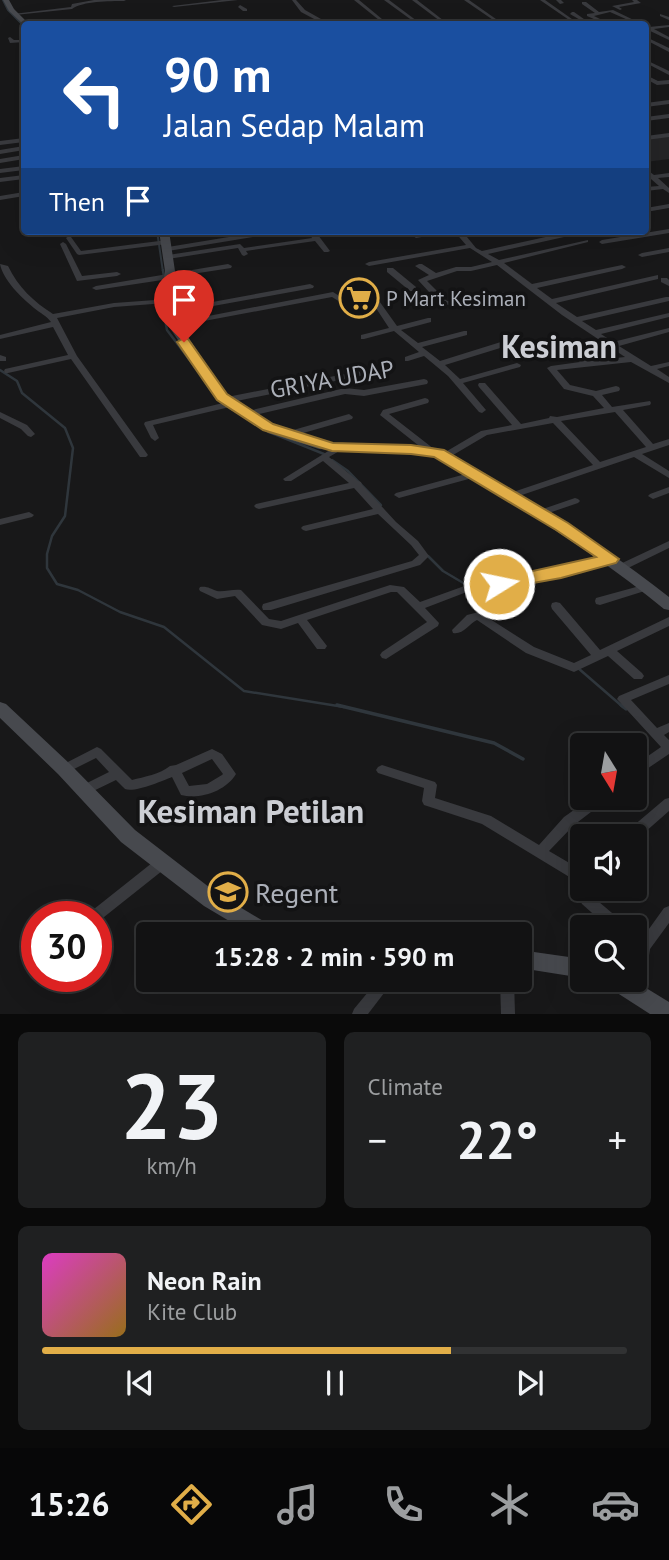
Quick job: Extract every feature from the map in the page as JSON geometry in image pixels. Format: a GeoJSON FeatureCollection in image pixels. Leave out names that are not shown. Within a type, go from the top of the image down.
{"type":"FeatureCollection","features":[{"type":"Feature","properties":{"kind":"street"},"geometry":{"type":"LineString","coordinates":[[6,0],[23,21]]}},
{"type":"Feature","properties":{"kind":"street"},"geometry":{"type":"LineString","coordinates":[[13,12],[72,8],[74,5],[97,0],[124,0]]}},
{"type":"Feature","properties":{"kind":"street"},"geometry":{"type":"LineString","coordinates":[[174,6],[236,0],[243,8],[189,11]]}},
{"type":"Feature","properties":{"kind":"street"},"geometry":{"type":"LineString","coordinates":[[294,0],[303,11],[318,21]]}},
{"type":"Feature","properties":{"kind":"street"},"geometry":{"type":"LineString","coordinates":[[356,0],[382,21]]}},
{"type":"Feature","properties":{"kind":"street"},"geometry":{"type":"LineString","coordinates":[[386,0],[415,21]]}},
{"type":"Feature","properties":{"kind":"street"},"geometry":{"type":"LineString","coordinates":[[414,0],[442,21]]}},
{"type":"Feature","properties":{"kind":"street"},"geometry":{"type":"LineString","coordinates":[[466,0],[496,21]]}},
{"type":"Feature","properties":{"kind":"street"},"geometry":{"type":"LineString","coordinates":[[542,0],[573,21]]}},
{"type":"Feature","properties":{"kind":"street"},"geometry":{"type":"LineString","coordinates":[[620,9],[614,6],[639,3],[634,0]]}},
{"type":"Feature","properties":{"kind":"street"},"geometry":{"type":"LineString","coordinates":[[560,3],[589,21],[597,12]]}},
{"type":"Feature","properties":{"kind":"street"},"geometry":{"type":"LineString","coordinates":[[584,3],[597,12],[611,11],[633,21]]}},
{"type":"Feature","properties":{"kind":"street"},"geometry":{"type":"LineString","coordinates":[[13,12],[62,6]]}},
{"type":"Feature","properties":{"kind":"street"},"geometry":{"type":"LineString","coordinates":[[662,15],[669,19]]}},
{"type":"Feature","properties":{"kind":"street"},"geometry":{"type":"LineString","coordinates":[[400,18],[404,21]]}},
{"type":"Feature","properties":{"kind":"street"},"geometry":{"type":"LineString","coordinates":[[649,28],[669,26]]}},
{"type":"Feature","properties":{"kind":"street"},"geometry":{"type":"LineString","coordinates":[[649,29],[669,39]]}},
{"type":"Feature","properties":{"kind":"street"},"geometry":{"type":"LineString","coordinates":[[10,38],[12,42],[21,41]]}},
{"type":"Feature","properties":{"kind":"street"},"geometry":{"type":"LineString","coordinates":[[649,40],[669,50]]}},
{"type":"Feature","properties":{"kind":"street"},"geometry":{"type":"LineString","coordinates":[[649,63],[669,73]]}},
{"type":"Feature","properties":{"kind":"street"},"geometry":{"type":"LineString","coordinates":[[649,81],[669,82]]}},
{"type":"Feature","properties":{"kind":"street"},"geometry":{"type":"LineString","coordinates":[[649,81],[657,83]]}},
{"type":"Feature","properties":{"kind":"street"},"geometry":{"type":"LineString","coordinates":[[649,105],[669,102]]}},
{"type":"Feature","properties":{"kind":"street"},"geometry":{"type":"LineString","coordinates":[[649,119],[669,116]]}},
{"type":"Feature","properties":{"kind":"street"},"geometry":{"type":"LineString","coordinates":[[649,138],[669,135]]}},
{"type":"Feature","properties":{"kind":"street"},"geometry":{"type":"LineString","coordinates":[[0,143],[21,140]]}},
{"type":"Feature","properties":{"kind":"street"},"geometry":{"type":"LineString","coordinates":[[0,152],[21,148]]}},
{"type":"Feature","properties":{"kind":"street"},"geometry":{"type":"LineString","coordinates":[[0,160],[21,157]]}},
{"type":"Feature","properties":{"kind":"street"},"geometry":{"type":"LineString","coordinates":[[0,171],[21,168]]}},
{"type":"Feature","properties":{"kind":"street"},"geometry":{"type":"LineString","coordinates":[[649,178],[669,175]]}},
{"type":"Feature","properties":{"kind":"street"},"geometry":{"type":"LineString","coordinates":[[0,180],[21,177]]}},
{"type":"Feature","properties":{"kind":"street"},"geometry":{"type":"LineString","coordinates":[[649,178],[666,189]]}},
{"type":"Feature","properties":{"kind":"street"},"geometry":{"type":"LineString","coordinates":[[0,198],[21,194]]}},
{"type":"Feature","properties":{"kind":"street"},"geometry":{"type":"LineString","coordinates":[[649,209],[669,206]]}},
{"type":"Feature","properties":{"kind":"street"},"geometry":{"type":"LineString","coordinates":[[649,234],[669,231]]}},
{"type":"Feature","properties":{"kind":"street"},"geometry":{"type":"LineString","coordinates":[[117,274],[80,279],[66,241],[80,253],[243,235]]}},
{"type":"Feature","properties":{"kind":"street"},"geometry":{"type":"LineString","coordinates":[[314,235],[327,251]]}},
{"type":"Feature","properties":{"kind":"street"},"geometry":{"type":"LineString","coordinates":[[416,236],[422,235]]}},
{"type":"Feature","properties":{"kind":"street"},"geometry":{"type":"LineString","coordinates":[[461,235],[471,246],[594,333],[669,380]]}},
{"type":"Feature","properties":{"kind":"street"},"geometry":{"type":"LineString","coordinates":[[481,253],[564,235]]}},
{"type":"Feature","properties":{"kind":"street"},"geometry":{"type":"LineString","coordinates":[[602,242],[645,235]]}},
{"type":"Feature","properties":{"kind":"street"},"geometry":{"type":"LineString","coordinates":[[164,244],[240,246],[243,252],[317,239]]}},
{"type":"Feature","properties":{"kind":"street"},"geometry":{"type":"LineString","coordinates":[[501,265],[586,241]]}},
{"type":"Feature","properties":{"kind":"street"},"geometry":{"type":"LineString","coordinates":[[164,244],[166,308],[211,383],[229,403],[247,414],[329,454],[424,556],[416,563],[267,607]]}},
{"type":"Feature","properties":{"kind":"street"},"geometry":{"type":"LineString","coordinates":[[369,264],[471,246]]}},
{"type":"Feature","properties":{"kind":"street"},"geometry":{"type":"LineString","coordinates":[[642,255],[669,250]]}},
{"type":"Feature","properties":{"kind":"street"},"geometry":{"type":"LineString","coordinates":[[512,301],[499,294],[445,304],[423,280],[434,275],[544,257]]}},
{"type":"Feature","properties":{"kind":"street"},"geometry":{"type":"LineString","coordinates":[[419,265],[434,275]]}},
{"type":"Feature","properties":{"kind":"street"},"geometry":{"type":"LineString","coordinates":[[0,266],[5,268],[10,281],[53,321],[73,355],[143,455]]}},
{"type":"Feature","properties":{"kind":"street"},"geometry":{"type":"LineString","coordinates":[[96,288],[228,266]]}},
{"type":"Feature","properties":{"kind":"street"},"geometry":{"type":"LineString","coordinates":[[530,287],[622,267]]}},
{"type":"Feature","properties":{"kind":"street"},"geometry":{"type":"LineString","coordinates":[[390,270],[413,289]]}},
{"type":"Feature","properties":{"kind":"street"},"geometry":{"type":"LineString","coordinates":[[550,302],[655,277]]}},
{"type":"Feature","properties":{"kind":"street"},"geometry":{"type":"LineString","coordinates":[[166,308],[310,286]]}},
{"type":"Feature","properties":{"kind":"street"},"geometry":{"type":"LineString","coordinates":[[401,292],[427,286]]}},
{"type":"Feature","properties":{"kind":"street"},"geometry":{"type":"LineString","coordinates":[[0,337],[106,306],[166,308],[333,294],[345,303],[377,301],[393,328],[439,363],[482,410]]}},
{"type":"Feature","properties":{"kind":"street"},"geometry":{"type":"LineString","coordinates":[[576,320],[666,299]]}},
{"type":"Feature","properties":{"kind":"street"},"geometry":{"type":"LineString","coordinates":[[594,333],[669,315]]}},
{"type":"Feature","properties":{"kind":"street"},"geometry":{"type":"LineString","coordinates":[[364,337],[428,320]]}},
{"type":"Feature","properties":{"kind":"street"},"geometry":{"type":"LineString","coordinates":[[612,345],[669,330]]}},
{"type":"Feature","properties":{"kind":"street"},"geometry":{"type":"LineString","coordinates":[[416,346],[464,333]]}},
{"type":"Feature","properties":{"kind":"street"},"geometry":{"type":"LineString","coordinates":[[439,363],[507,343]]}},
{"type":"Feature","properties":{"kind":"street"},"geometry":{"type":"LineString","coordinates":[[565,348],[586,363]]}},
{"type":"Feature","properties":{"kind":"street"},"geometry":{"type":"LineString","coordinates":[[408,359],[425,353]]}},
{"type":"Feature","properties":{"kind":"street"},"geometry":{"type":"LineString","coordinates":[[8,371],[73,355]]}},
{"type":"Feature","properties":{"kind":"street"},"geometry":{"type":"LineString","coordinates":[[633,359],[551,369],[567,387],[596,394],[631,423],[637,435],[651,447]]}},
{"type":"Feature","properties":{"kind":"street"},"geometry":{"type":"LineString","coordinates":[[649,369],[669,364]]}},
{"type":"Feature","properties":{"kind":"street"},"geometry":{"type":"LineString","coordinates":[[458,382],[517,365]]}},
{"type":"Feature","properties":{"kind":"street"},"geometry":{"type":"LineString","coordinates":[[155,438],[148,424],[391,367]]}},
{"type":"Feature","properties":{"kind":"street","name":"GRIYA UDAP"},"geometry":{"type":"LineString","coordinates":[[247,414],[345,391],[364,393],[424,382]]}},
{"type":"Feature","properties":{"kind":"street"},"geometry":{"type":"LineString","coordinates":[[482,385],[518,426]]}},
{"type":"Feature","properties":{"kind":"street"},"geometry":{"type":"LineString","coordinates":[[596,394],[616,389]]}},
{"type":"Feature","properties":{"kind":"street"},"geometry":{"type":"LineString","coordinates":[[425,401],[384,415],[431,451],[445,456],[540,513],[616,563],[669,605]]}},
{"type":"Feature","properties":{"kind":"street"},"geometry":{"type":"LineString","coordinates":[[445,456],[484,433],[552,418],[647,403]]}},
{"type":"Feature","properties":{"kind":"street"},"geometry":{"type":"LineString","coordinates":[[0,415],[24,427],[31,435]]}},
{"type":"Feature","properties":{"kind":"street"},"geometry":{"type":"LineString","coordinates":[[286,435],[349,417]]}},
{"type":"Feature","properties":{"kind":"street"},"geometry":{"type":"LineString","coordinates":[[552,418],[598,464]]}},
{"type":"Feature","properties":{"kind":"street"},"geometry":{"type":"LineString","coordinates":[[510,496],[669,442]]}},
{"type":"Feature","properties":{"kind":"street"},"geometry":{"type":"LineString","coordinates":[[288,480],[329,454],[431,451]]}},
{"type":"Feature","properties":{"kind":"street"},"geometry":{"type":"LineString","coordinates":[[635,453],[669,475]]}},
{"type":"Feature","properties":{"kind":"street"},"geometry":{"type":"LineString","coordinates":[[399,495],[473,475]]}},
{"type":"Feature","properties":{"kind":"street"},"geometry":{"type":"LineString","coordinates":[[259,506],[358,484]]}},
{"type":"Feature","properties":{"kind":"street"},"geometry":{"type":"LineString","coordinates":[[653,496],[669,490]]}},
{"type":"Feature","properties":{"kind":"street"},"geometry":{"type":"LineString","coordinates":[[540,513],[575,501]]}},
{"type":"Feature","properties":{"kind":"street"},"geometry":{"type":"LineString","coordinates":[[306,528],[380,510]]}},
{"type":"Feature","properties":{"kind":"street"},"geometry":{"type":"LineString","coordinates":[[0,522],[29,515]]}},
{"type":"Feature","properties":{"kind":"street"},"geometry":{"type":"LineString","coordinates":[[418,607],[466,588],[616,563],[669,544]]}},
{"type":"Feature","properties":{"kind":"street"},"geometry":{"type":"LineString","coordinates":[[600,601],[647,587]]}},
{"type":"Feature","properties":{"kind":"street"},"geometry":{"type":"LineString","coordinates":[[204,589],[217,595],[237,592],[261,618],[272,625],[281,625],[394,588],[400,589],[434,621],[433,625],[386,655]]}},
{"type":"Feature","properties":{"kind":"street"},"geometry":{"type":"LineString","coordinates":[[556,606],[604,652],[638,676]]}},
{"type":"Feature","properties":{"kind":"street"},"geometry":{"type":"LineString","coordinates":[[457,630],[471,618],[479,616],[530,650],[576,667],[669,621]]}},
{"type":"Feature","properties":{"kind":"street"},"geometry":{"type":"LineString","coordinates":[[301,620],[321,646]]}},
{"type":"Feature","properties":{"kind":"street"},"geometry":{"type":"LineString","coordinates":[[648,763],[668,748],[623,699],[669,679]]}},
{"type":"Feature","properties":{"kind":"street"},"geometry":{"type":"LineString","coordinates":[[1,711],[64,769],[128,836],[211,901],[247,922]]}},
{"type":"Feature","properties":{"kind":"street"},"geometry":{"type":"LineString","coordinates":[[655,734],[669,727]]}},
{"type":"Feature","properties":{"kind":"street"},"geometry":{"type":"LineString","coordinates":[[64,769],[97,752],[101,753],[129,785],[174,769]]}},
{"type":"Feature","properties":{"kind":"street"},"geometry":{"type":"LineString","coordinates":[[382,770],[431,785],[428,801],[486,820],[570,871]]}},
{"type":"Feature","properties":{"kind":"street"},"geometry":{"type":"LineString","coordinates":[[85,790],[117,774]]}},
{"type":"Feature","properties":{"kind":"street"},"geometry":{"type":"LineString","coordinates":[[645,824],[669,803]]}},
{"type":"Feature","properties":{"kind":"street"},"geometry":{"type":"LineString","coordinates":[[540,852],[569,821],[584,810]]}},
{"type":"Feature","properties":{"kind":"street"},"geometry":{"type":"LineString","coordinates":[[112,903],[162,863]]}},
{"type":"Feature","properties":{"kind":"street"},"geometry":{"type":"LineString","coordinates":[[588,901],[605,915]]}},
{"type":"Feature","properties":{"kind":"street"},"geometry":{"type":"LineString","coordinates":[[647,935],[669,912]]}},
{"type":"Feature","properties":{"kind":"street"},"geometry":{"type":"LineString","coordinates":[[532,962],[570,967]]}},
{"type":"Feature","properties":{"kind":"street"},"geometry":{"type":"LineString","coordinates":[[359,1014],[377,992]]}},
{"type":"Feature","properties":{"kind":"street"},"geometry":{"type":"LineString","coordinates":[[507,992],[508,1014]]}},
{"type":"Feature","properties":{"kind":"street"},"geometry":{"type":"LineString","coordinates":[[633,992],[669,1014]]}},
{"type":"Feature","properties":{"kind":"shaded area"},"geometry":{"type":"Polygon","coordinates":[[[669,136],[669,159],[649,162],[649,139],[669,136]]]}},
{"type":"Feature","properties":{"kind":"waterway"},"geometry":{"type":"LineString","coordinates":[[3,0],[8,10],[21,23]]}},
{"type":"Feature","properties":{"kind":"waterway"},"geometry":{"type":"LineString","coordinates":[[158,235],[163,272]]}},
{"type":"Feature","properties":{"kind":"waterway"},"geometry":{"type":"LineString","coordinates":[[163,270],[164,278]]}},
{"type":"Feature","properties":{"kind":"waterway"},"geometry":{"type":"LineString","coordinates":[[163,309],[167,330],[213,391]]}},
{"type":"Feature","properties":{"kind":"waterway"},"geometry":{"type":"LineString","coordinates":[[0,370],[17,381],[22,393],[65,428],[73,448],[65,516],[52,536],[47,554],[47,568],[57,584],[78,590],[120,612],[164,627],[244,691],[344,707]]}},
{"type":"Feature","properties":{"kind":"waterway"},"geometry":{"type":"LineString","coordinates":[[269,432],[324,454]]}},
{"type":"Feature","properties":{"kind":"waterway"},"geometry":{"type":"LineString","coordinates":[[332,460],[348,471],[381,505]]}},
{"type":"Feature","properties":{"kind":"waterway"},"geometry":{"type":"LineString","coordinates":[[428,556],[443,571],[465,584],[484,616]]}},
{"type":"Feature","properties":{"kind":"waterway"},"geometry":{"type":"LineString","coordinates":[[578,668],[623,707]]}},
{"type":"Feature","properties":{"kind":"waterway"},"geometry":{"type":"LineString","coordinates":[[337,705],[494,743],[523,759]]}},
{"type":"Feature","properties":{"kind":"waterway"},"geometry":{"type":"LineString","coordinates":[[621,705],[626,709]]}},
{"type":"Feature","properties":{"kind":"place","name":"P Mart Kesiman"},"geometry":{"type":"Point","coordinates":[359,298]}},
{"type":"Feature","properties":{"kind":"place","name":"Regent"},"geometry":{"type":"Point","coordinates":[228,892]}},
{"type":"Feature","properties":{"kind":"district","name":"Kesiman"},"geometry":{"type":"Point","coordinates":[559,346]}},
{"type":"Feature","properties":{"kind":"district","name":"Kesiman Petilan"},"geometry":{"type":"Point","coordinates":[251,810]}},
{"type":"Feature","properties":{"kind":"route"},"geometry":{"type":"LineString","coordinates":[[184,342],[222,397],[268,427],[302,440],[338,448],[411,449],[438,453],[562,526],[610,559],[499,584]]}}]}
